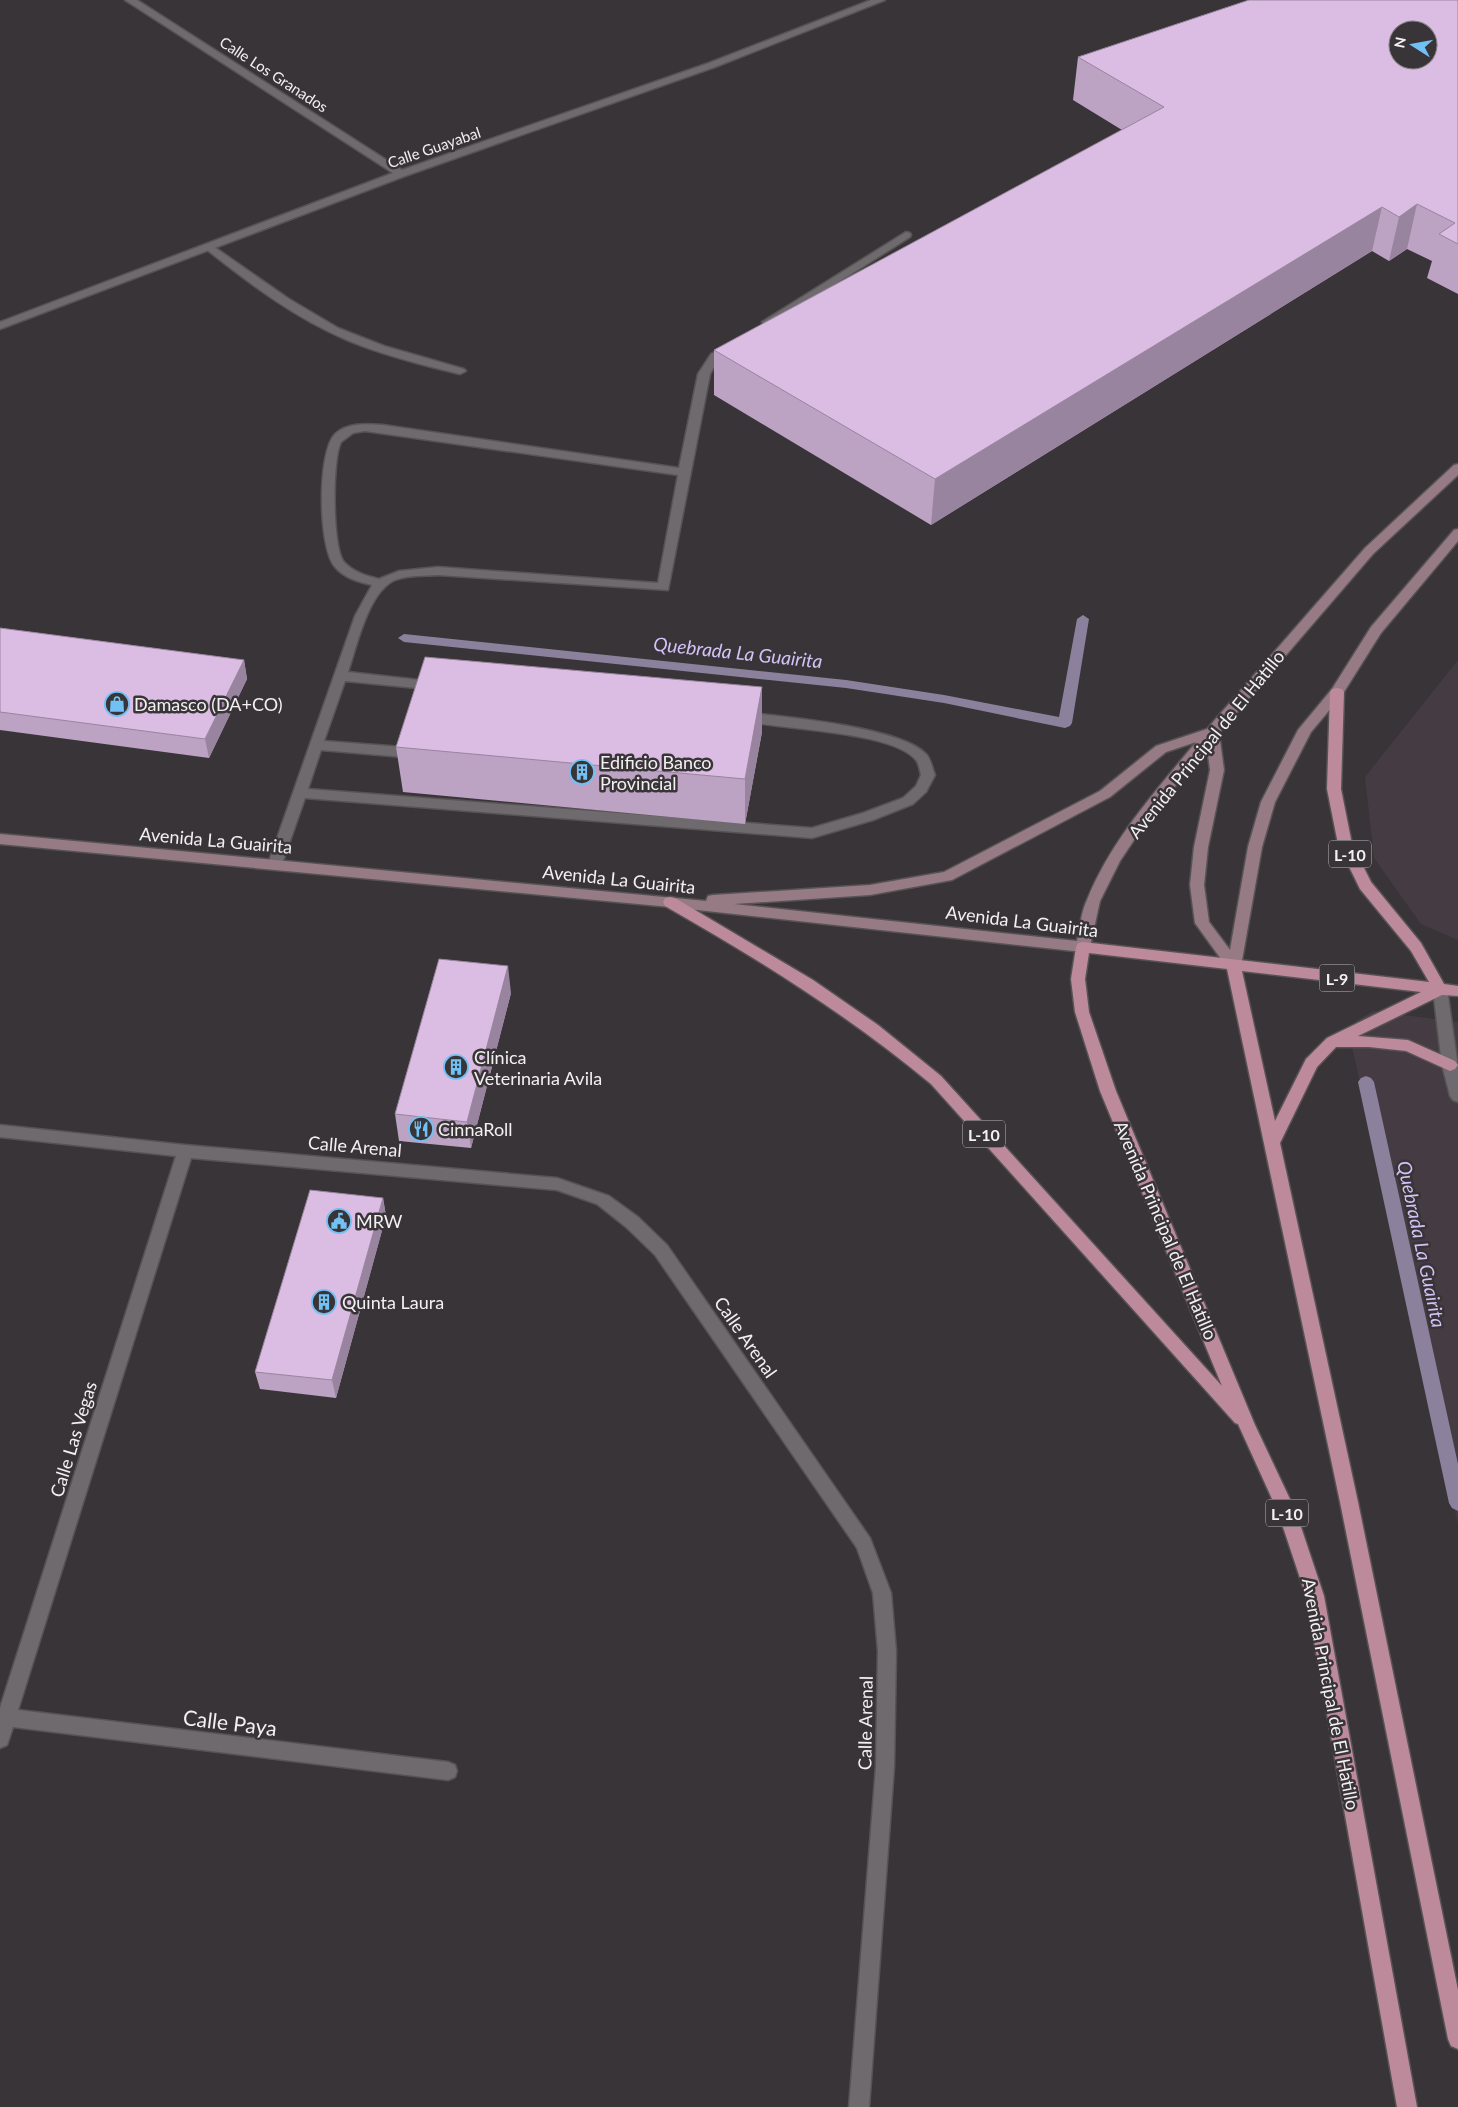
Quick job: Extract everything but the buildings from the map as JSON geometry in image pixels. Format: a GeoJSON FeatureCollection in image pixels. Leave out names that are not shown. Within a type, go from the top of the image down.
{"type":"FeatureCollection","features":[{"type":"Feature","properties":{"kind":"main road","name":"Avenida Principal de El Hatillo"},"geometry":{"type":"LineString","coordinates":[[1407,2107],[1315,1596],[1287,1512],[1247,1425],[1108,1091],[1082,1012],[1078,979],[1093,901],[1114,859],[1141,819],[1212,732],[1369,551],[1458,468]]}},
{"type":"Feature","properties":{"kind":"main road"},"geometry":{"type":"LineString","coordinates":[[1458,534],[1376,630],[1337,692],[1305,730],[1268,802],[1255,847],[1234,966],[1349,1502],[1458,2039]]}},
{"type":"Feature","properties":{"kind":"main road","name":"L-10"},"geometry":{"type":"LineString","coordinates":[[1337,692],[1334,789],[1345,844],[1365,885],[1416,947],[1440,990]]}},
{"type":"Feature","properties":{"kind":"main road"},"geometry":{"type":"LineString","coordinates":[[670,902],[870,890],[947,876],[1105,794],[1161,749],[1212,732],[1217,770],[1201,848],[1197,885],[1202,923],[1234,966]]}},
{"type":"Feature","properties":{"kind":"main road","name":"Avenida La Guairita"},"geometry":{"type":"LineString","coordinates":[[0,839],[670,902],[1083,947],[1234,966]]}},
{"type":"Feature","properties":{"kind":"main road","name":"L-10"},"geometry":{"type":"LineString","coordinates":[[670,902],[801,978],[897,1046],[936,1080],[1247,1425]]}},
{"type":"Feature","properties":{"kind":"main road","name":"L-9"},"geometry":{"type":"LineString","coordinates":[[1234,966],[1458,991]]}},
{"type":"Feature","properties":{"kind":"main road","name":"L-9"},"geometry":{"type":"LineString","coordinates":[[1272,1143],[1311,1063],[1332,1042],[1440,990]]}},
{"type":"Feature","properties":{"kind":"main road"},"geometry":{"type":"LineString","coordinates":[[1332,1042],[1370,1040],[1408,1046],[1450,1066]]}},
{"type":"Feature","properties":{"kind":"street","name":"Calle Los Granados"},"geometry":{"type":"LineString","coordinates":[[130,0],[401,174]]}},
{"type":"Feature","properties":{"kind":"street","name":"Calle Guayabal"},"geometry":{"type":"LineString","coordinates":[[0,326],[401,174],[712,66],[880,0]]}},
{"type":"Feature","properties":{"kind":"street"},"geometry":{"type":"LineString","coordinates":[[758,329],[906,235]]}},
{"type":"Feature","properties":{"kind":"street"},"geometry":{"type":"LineString","coordinates":[[210,247],[266,290],[334,330],[398,356],[460,371]]}},
{"type":"Feature","properties":{"kind":"street"},"geometry":{"type":"LineString","coordinates":[[275,864],[366,603],[379,583],[403,573],[438,571],[664,587],[684,472],[704,374],[715,356],[741,339]]}},
{"type":"Feature","properties":{"kind":"street"},"geometry":{"type":"LineString","coordinates":[[379,583],[352,575],[336,560],[330,542],[329,501],[333,445],[340,436],[350,429],[382,429],[684,472]]}},
{"type":"Feature","properties":{"kind":"street"},"geometry":{"type":"LineString","coordinates":[[341,676],[448,687]]}},
{"type":"Feature","properties":{"kind":"street"},"geometry":{"type":"LineString","coordinates":[[300,793],[812,834],[868,817],[908,802],[921,789],[928,775],[921,757],[902,745],[866,735],[799,722],[731,715]]}},
{"type":"Feature","properties":{"kind":"street"},"geometry":{"type":"LineString","coordinates":[[317,745],[415,753]]}},
{"type":"Feature","properties":{"kind":"street"},"geometry":{"type":"LineString","coordinates":[[1440,990],[1450,1066],[1458,1096]]}},
{"type":"Feature","properties":{"kind":"street","name":"Calle Arenal"},"geometry":{"type":"LineString","coordinates":[[0,1131],[185,1151],[557,1184],[603,1200],[632,1222],[661,1250],[864,1544],[882,1593],[887,1651],[885,1767],[859,2107]]}},
{"type":"Feature","properties":{"kind":"street","name":"Calle Las Vegas"},"geometry":{"type":"LineString","coordinates":[[0,1739],[4,1717],[185,1151]]}},
{"type":"Feature","properties":{"kind":"street","name":"Calle Paya"},"geometry":{"type":"LineString","coordinates":[[4,1717],[448,1772]]}},
{"type":"Feature","properties":{"kind":"shaded area"},"geometry":{"type":"Polygon","coordinates":[[[1458,660],[1458,940],[1421,924],[1374,858],[1365,777],[1458,660]]]}},
{"type":"Feature","properties":{"kind":"shaded area"},"geometry":{"type":"Polygon","coordinates":[[[1373,1011],[1458,1022],[1458,1525],[1351,1042],[1356,1021],[1373,1011]]]}},
{"type":"Feature","properties":{"kind":"waterway","name":"Quebrada La Guairita"},"geometry":{"type":"LineString","coordinates":[[404,638],[846,684],[944,699],[1065,723],[1083,619]]}},
{"type":"Feature","properties":{"kind":"waterway","name":"Quebrada La Guairita"},"geometry":{"type":"LineString","coordinates":[[1366,1082],[1458,1503]]}},
{"type":"Feature","properties":{"kind":"place","name":"Damasco (DA+CO)"},"geometry":{"type":"Point","coordinates":[117,704]}},
{"type":"Feature","properties":{"kind":"place","name":"Edificio Banco Provincial"},"geometry":{"type":"Point","coordinates":[582,772]}},
{"type":"Feature","properties":{"kind":"place","name":"Clínica Veterinaria Avila"},"geometry":{"type":"Point","coordinates":[456,1067]}},
{"type":"Feature","properties":{"kind":"place","name":"CinnaRoll"},"geometry":{"type":"Point","coordinates":[421,1129]}},
{"type":"Feature","properties":{"kind":"place","name":"MRW"},"geometry":{"type":"Point","coordinates":[339,1221]}},
{"type":"Feature","properties":{"kind":"place","name":"Quinta Laura"},"geometry":{"type":"Point","coordinates":[324,1302]}}]}
